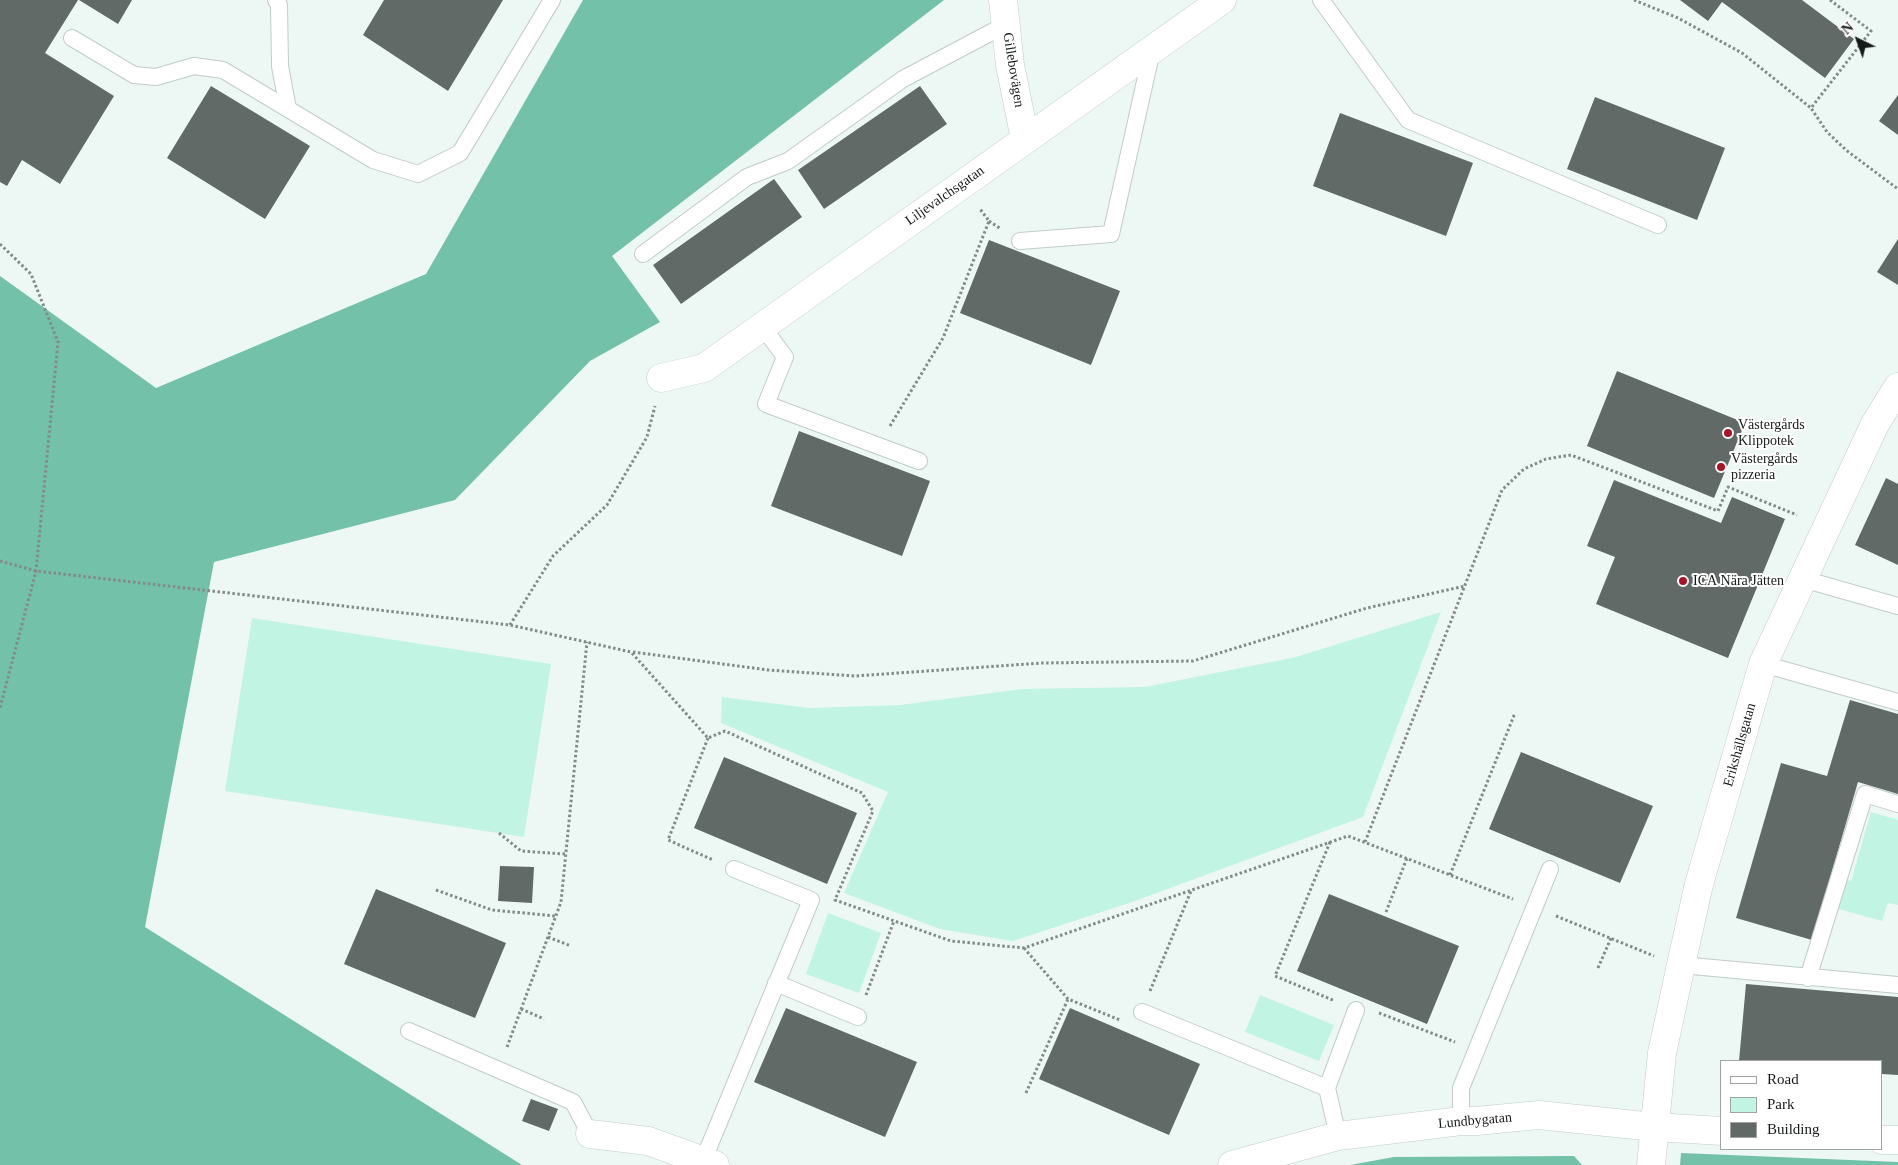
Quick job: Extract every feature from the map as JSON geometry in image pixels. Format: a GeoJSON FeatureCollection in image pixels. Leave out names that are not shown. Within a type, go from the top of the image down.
{"type":"FeatureCollection","features":[{"type":"Feature","properties":{"kind":"street","name":"Liljevalchsgatan"},"geometry":{"type":"LineString","coordinates":[[661,378],[704,368],[1222,0]]}},
{"type":"Feature","properties":{"kind":"street","name":"Gillebovägen"},"geometry":{"type":"LineString","coordinates":[[1004,13],[1010,65],[1026,139]]}},
{"type":"Feature","properties":{"kind":"street","name":"Erikshällsgatan"},"geometry":{"type":"LineString","coordinates":[[1651,1165],[1662,1053],[1680,965],[1699,884],[1763,664],[1874,424],[1897,391]]}},
{"type":"Feature","properties":{"kind":"street","name":"Lundbygatan"},"geometry":{"type":"LineString","coordinates":[[1232,1165],[1271,1160],[1338,1136],[1461,1121],[1538,1115],[1654,1127],[1720,1131]]}},
{"type":"Feature","properties":{"kind":"street"},"geometry":{"type":"LineString","coordinates":[[590,1134],[648,1141],[709,1163]]}},
{"type":"Feature","properties":{"kind":"street"},"geometry":{"type":"LineString","coordinates":[[1883,1140],[1898,1140]]}},
{"type":"Feature","properties":{"kind":"lane"},"geometry":{"type":"LineString","coordinates":[[276,0],[279,5],[280,66],[288,109]]}},
{"type":"Feature","properties":{"kind":"lane"},"geometry":{"type":"LineString","coordinates":[[72,38],[134,76],[156,77],[194,66],[223,70],[373,160],[418,174],[460,153],[552,0]]}},
{"type":"Feature","properties":{"kind":"lane"},"geometry":{"type":"LineString","coordinates":[[1321,0],[1408,120],[1658,225]]}},
{"type":"Feature","properties":{"kind":"lane"},"geometry":{"type":"LineString","coordinates":[[644,254],[747,177],[788,161],[903,79],[1004,13]]}},
{"type":"Feature","properties":{"kind":"lane"},"geometry":{"type":"LineString","coordinates":[[1020,242],[1111,234],[1152,50]]}},
{"type":"Feature","properties":{"kind":"lane"},"geometry":{"type":"LineString","coordinates":[[762,326],[785,357],[766,404],[919,461]]}},
{"type":"Feature","properties":{"kind":"lane"},"geometry":{"type":"LineString","coordinates":[[1803,579],[1898,606]]}},
{"type":"Feature","properties":{"kind":"lane"},"geometry":{"type":"LineString","coordinates":[[1763,664],[1898,702]]}},
{"type":"Feature","properties":{"kind":"lane"},"geometry":{"type":"LineString","coordinates":[[1808,978],[1865,794],[1898,804]]}},
{"type":"Feature","properties":{"kind":"lane"},"geometry":{"type":"LineString","coordinates":[[709,1163],[776,983],[811,900],[734,869]]}},
{"type":"Feature","properties":{"kind":"lane"},"geometry":{"type":"LineString","coordinates":[[1461,1121],[1461,1088],[1550,869]]}},
{"type":"Feature","properties":{"kind":"lane"},"geometry":{"type":"LineString","coordinates":[[1680,965],[1898,985]]}},
{"type":"Feature","properties":{"kind":"lane"},"geometry":{"type":"LineString","coordinates":[[776,983],[858,1017]]}},
{"type":"Feature","properties":{"kind":"lane"},"geometry":{"type":"LineString","coordinates":[[1338,1136],[1327,1088],[1356,1010]]}},
{"type":"Feature","properties":{"kind":"lane"},"geometry":{"type":"LineString","coordinates":[[1142,1012],[1327,1088]]}},
{"type":"Feature","properties":{"kind":"lane"},"geometry":{"type":"LineString","coordinates":[[409,1031],[574,1102],[590,1134]]}},
{"type":"Feature","properties":{"kind":"path"},"geometry":{"type":"LineString","coordinates":[[1634,0],[1678,18],[1742,53],[1810,108],[1828,132],[1840,144],[1898,189]]}},
{"type":"Feature","properties":{"kind":"path"},"geometry":{"type":"LineString","coordinates":[[1810,108],[1871,31],[1830,0]]}},
{"type":"Feature","properties":{"kind":"path"},"geometry":{"type":"LineString","coordinates":[[878,446],[943,338],[989,221],[962,184]]}},
{"type":"Feature","properties":{"kind":"path"},"geometry":{"type":"LineString","coordinates":[[0,244],[31,274],[58,342],[36,571],[0,708]]}},
{"type":"Feature","properties":{"kind":"path"},"geometry":{"type":"LineString","coordinates":[[510,625],[553,556],[607,505],[647,437],[661,378]]}},
{"type":"Feature","properties":{"kind":"path"},"geometry":{"type":"LineString","coordinates":[[1365,842],[1502,490],[1524,469],[1546,459],[1571,455],[1718,511],[1728,487],[1797,515]]}},
{"type":"Feature","properties":{"kind":"path"},"geometry":{"type":"LineString","coordinates":[[0,561],[36,571],[510,625],[631,652],[768,670],[855,676],[1042,663],[1193,661],[1367,608],[1465,586]]}},
{"type":"Feature","properties":{"kind":"path"},"geometry":{"type":"LineString","coordinates":[[498,1070],[561,902],[587,642]]}},
{"type":"Feature","properties":{"kind":"path"},"geometry":{"type":"LineString","coordinates":[[631,652],[708,738]]}},
{"type":"Feature","properties":{"kind":"path"},"geometry":{"type":"LineString","coordinates":[[1450,875],[1515,713]]}},
{"type":"Feature","properties":{"kind":"path"},"geometry":{"type":"LineString","coordinates":[[734,869],[668,840],[708,738],[725,731],[862,793],[873,811],[835,900],[951,941],[1024,948],[1348,836],[1535,907],[1680,965]]}},
{"type":"Feature","properties":{"kind":"path"},"geometry":{"type":"LineString","coordinates":[[498,833],[521,851],[565,854]]}},
{"type":"Feature","properties":{"kind":"path"},"geometry":{"type":"LineString","coordinates":[[1330,842],[1275,976],[1356,1010],[1374,1011],[1475,1050]]}},
{"type":"Feature","properties":{"kind":"path"},"geometry":{"type":"LineString","coordinates":[[1386,912],[1407,858]]}},
{"type":"Feature","properties":{"kind":"path"},"geometry":{"type":"LineString","coordinates":[[436,890],[492,910],[556,916]]}},
{"type":"Feature","properties":{"kind":"path"},"geometry":{"type":"LineString","coordinates":[[1024,948],[1068,999],[1122,1021],[1142,1012],[1192,890]]}},
{"type":"Feature","properties":{"kind":"path"},"geometry":{"type":"LineString","coordinates":[[858,1017],[894,921]]}},
{"type":"Feature","properties":{"kind":"path"},"geometry":{"type":"LineString","coordinates":[[548,937],[571,946]]}},
{"type":"Feature","properties":{"kind":"path"},"geometry":{"type":"LineString","coordinates":[[1598,968],[1611,938]]}},
{"type":"Feature","properties":{"kind":"path"},"geometry":{"type":"LineString","coordinates":[[1026,1093],[1068,999]]}},
{"type":"Feature","properties":{"kind":"path"},"geometry":{"type":"LineString","coordinates":[[521,1009],[544,1018]]}},
{"type":"Feature","properties":{"kind":"green space"},"geometry":{"type":"Polygon","coordinates":[[[583,0],[944,0],[612,256],[660,322],[590,361],[455,500],[214,562],[145,927],[522,1165],[0,1165],[0,276],[156,388],[426,274],[583,0]]]}},
{"type":"Feature","properties":{"kind":"green space"},"geometry":{"type":"Polygon","coordinates":[[[1441,612],[1363,817],[1132,902],[1013,941],[940,929],[844,893],[888,792],[721,723],[722,697],[809,708],[900,705],[1022,689],[1145,687],[1296,657],[1441,612]]]}},
{"type":"Feature","properties":{"kind":"green space"},"geometry":{"type":"Polygon","coordinates":[[[252,618],[551,664],[524,837],[225,791],[252,618]]]}},
{"type":"Feature","properties":{"kind":"green space"},"geometry":{"type":"Polygon","coordinates":[[[1871,812],[1898,820],[1898,905],[1888,903],[1882,921],[1835,908],[1843,879],[1851,881],[1871,812]]]}},
{"type":"Feature","properties":{"kind":"green space"},"geometry":{"type":"Polygon","coordinates":[[[828,913],[881,933],[859,993],[806,974],[828,913]]]}},
{"type":"Feature","properties":{"kind":"green space"},"geometry":{"type":"Polygon","coordinates":[[[1260,995],[1334,1025],[1319,1061],[1245,1032],[1260,995]]]}},
{"type":"Feature","properties":{"kind":"green space"},"geometry":{"type":"Polygon","coordinates":[[[1681,1153],[1898,1162],[1898,1165],[1680,1165],[1681,1153]]]}},
{"type":"Feature","properties":{"kind":"green space"},"geometry":{"type":"Polygon","coordinates":[[[1574,1156],[1582,1165],[1350,1165],[1394,1157],[1574,1156]]]}},
{"type":"Feature","properties":{"kind":"building"},"geometry":{"type":"Polygon","coordinates":[[[0,0],[78,0],[45,53],[114,96],[60,184],[22,160],[7,186],[0,182],[0,0]]]}},
{"type":"Feature","properties":{"kind":"building"},"geometry":{"type":"Polygon","coordinates":[[[79,0],[132,0],[118,24],[79,0]]]}},
{"type":"Feature","properties":{"kind":"building"},"geometry":{"type":"Polygon","coordinates":[[[384,0],[503,0],[448,91],[363,35],[384,0]]]}},
{"type":"Feature","properties":{"kind":"building"},"geometry":{"type":"Polygon","coordinates":[[[1680,0],[1802,0],[1854,39],[1825,78],[1722,2],[1708,21],[1680,0]]]}},
{"type":"Feature","properties":{"kind":"building"},"geometry":{"type":"Polygon","coordinates":[[[211,86],[310,146],[265,219],[167,158],[211,86]]]}},
{"type":"Feature","properties":{"kind":"building"},"geometry":{"type":"Polygon","coordinates":[[[920,86],[947,124],[824,209],[798,170],[920,86]]]}},
{"type":"Feature","properties":{"kind":"building"},"geometry":{"type":"Polygon","coordinates":[[[1898,95],[1898,135],[1879,121],[1898,95]]]}},
{"type":"Feature","properties":{"kind":"building"},"geometry":{"type":"Polygon","coordinates":[[[1595,97],[1725,148],[1697,220],[1567,169],[1595,97]]]}},
{"type":"Feature","properties":{"kind":"building"},"geometry":{"type":"Polygon","coordinates":[[[1340,113],[1473,163],[1446,236],[1313,186],[1340,113]]]}},
{"type":"Feature","properties":{"kind":"building"},"geometry":{"type":"Polygon","coordinates":[[[774,179],[802,217],[681,304],[653,265],[774,179]]]}},
{"type":"Feature","properties":{"kind":"building"},"geometry":{"type":"Polygon","coordinates":[[[1898,239],[1898,285],[1877,272],[1898,239]]]}},
{"type":"Feature","properties":{"kind":"building"},"geometry":{"type":"Polygon","coordinates":[[[989,240],[1120,291],[1091,365],[960,313],[989,240]]]}},
{"type":"Feature","properties":{"kind":"building"},"geometry":{"type":"Polygon","coordinates":[[[1617,371],[1745,423],[1714,498],[1587,446],[1617,371]]]}},
{"type":"Feature","properties":{"kind":"building"},"geometry":{"type":"Polygon","coordinates":[[[799,431],[930,481],[902,556],[771,506],[799,431]]]}},
{"type":"Feature","properties":{"kind":"building"},"geometry":{"type":"Polygon","coordinates":[[[1886,478],[1898,484],[1898,565],[1855,545],[1886,478]]]}},
{"type":"Feature","properties":{"kind":"building","name":"ICA Nära Jätten"},"geometry":{"type":"Polygon","coordinates":[[[1614,480],[1721,523],[1732,497],[1785,519],[1728,658],[1596,604],[1615,557],[1587,546],[1614,480]]]}},
{"type":"Feature","properties":{"kind":"building"},"geometry":{"type":"Polygon","coordinates":[[[1850,700],[1898,714],[1898,794],[1858,782],[1812,940],[1736,918],[1781,763],[1827,776],[1850,700]]]}},
{"type":"Feature","properties":{"kind":"building"},"geometry":{"type":"Polygon","coordinates":[[[1521,752],[1653,806],[1620,883],[1489,829],[1521,752]]]}},
{"type":"Feature","properties":{"kind":"building"},"geometry":{"type":"Polygon","coordinates":[[[724,757],[857,813],[827,884],[694,828],[724,757]]]}},
{"type":"Feature","properties":{"kind":"building"},"geometry":{"type":"Polygon","coordinates":[[[500,866],[534,867],[532,903],[498,901],[500,866]]]}},
{"type":"Feature","properties":{"kind":"building"},"geometry":{"type":"Polygon","coordinates":[[[376,889],[506,943],[475,1018],[344,964],[376,889]]]}},
{"type":"Feature","properties":{"kind":"building"},"geometry":{"type":"Polygon","coordinates":[[[1329,894],[1459,946],[1427,1024],[1297,971],[1329,894]]]}},
{"type":"Feature","properties":{"kind":"building"},"geometry":{"type":"Polygon","coordinates":[[[1746,984],[1898,997],[1898,1075],[1883,1074],[1883,1060],[1739,1060],[1746,984]]]}},
{"type":"Feature","properties":{"kind":"building"},"geometry":{"type":"Polygon","coordinates":[[[786,1008],[917,1062],[885,1137],[754,1082],[786,1008]]]}},
{"type":"Feature","properties":{"kind":"building"},"geometry":{"type":"Polygon","coordinates":[[[1070,1008],[1200,1064],[1169,1135],[1039,1079],[1070,1008]]]}},
{"type":"Feature","properties":{"kind":"building"},"geometry":{"type":"Polygon","coordinates":[[[531,1099],[558,1109],[549,1131],[522,1121],[531,1099]]]}},
{"type":"Feature","properties":{"kind":"place","name":"Västergårds Klippotek"},"geometry":{"type":"Point","coordinates":[1728,433]}},
{"type":"Feature","properties":{"kind":"place","name":"Västergårds pizzeria"},"geometry":{"type":"Point","coordinates":[1721,467]}},
{"type":"Feature","properties":{"kind":"place","name":"ICA Nära Jätten"},"geometry":{"type":"Point","coordinates":[1683,581]}}]}
